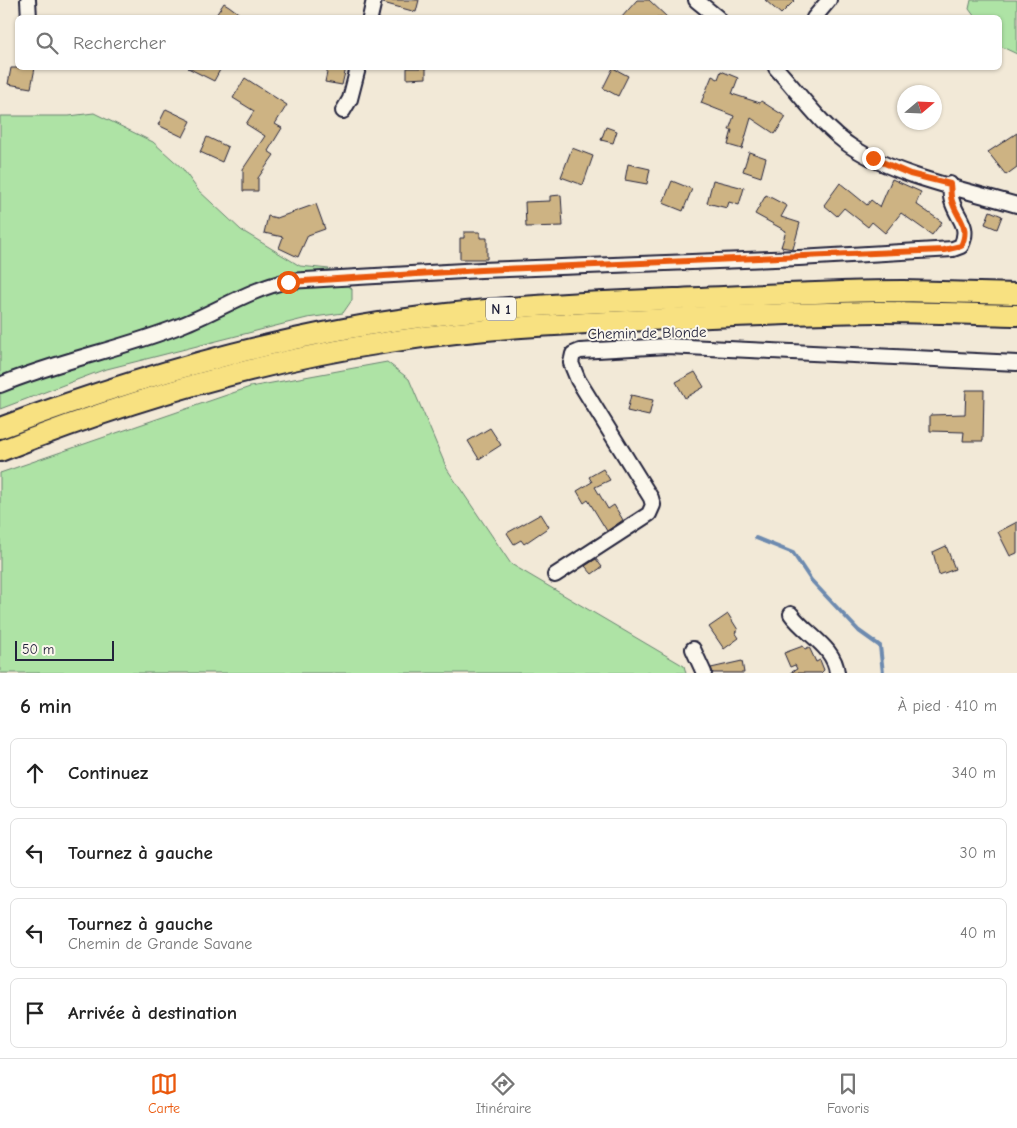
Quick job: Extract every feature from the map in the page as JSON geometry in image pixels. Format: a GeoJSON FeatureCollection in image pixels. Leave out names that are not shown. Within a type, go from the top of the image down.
{"type":"FeatureCollection","features":[{"type":"Feature","properties":{"kind":"highway","name":"N 1"},"geometry":{"type":"LineString","coordinates":[[0,428],[102,390],[170,370],[335,331],[442,314],[586,302],[763,295],[901,291],[1017,294]]}},
{"type":"Feature","properties":{"kind":"highway","name":"N 1"},"geometry":{"type":"LineString","coordinates":[[0,451],[99,413],[182,387],[267,366],[393,341],[511,326],[676,318],[877,312],[1017,315]]}},
{"type":"Feature","properties":{"kind":"street"},"geometry":{"type":"LineString","coordinates":[[28,0],[29,15]]}},
{"type":"Feature","properties":{"kind":"street"},"geometry":{"type":"LineString","coordinates":[[371,15],[374,0]]}},
{"type":"Feature","properties":{"kind":"street"},"geometry":{"type":"LineString","coordinates":[[696,0],[714,15]]}},
{"type":"Feature","properties":{"kind":"street"},"geometry":{"type":"LineString","coordinates":[[816,15],[829,0]]}},
{"type":"Feature","properties":{"kind":"street"},"geometry":{"type":"LineString","coordinates":[[343,111],[350,99],[357,70]]}},
{"type":"Feature","properties":{"kind":"street"},"geometry":{"type":"LineString","coordinates":[[778,70],[834,132],[851,146],[910,174],[1017,204]]}},
{"type":"Feature","properties":{"kind":"street"},"geometry":{"type":"LineString","coordinates":[[0,385],[38,369],[182,326],[257,290],[288,282],[481,270],[799,258],[953,249],[961,246],[966,236],[963,222],[951,200],[950,184]]}},
{"type":"Feature","properties":{"kind":"street","name":"Chemin de Blonde"},"geometry":{"type":"LineString","coordinates":[[555,575],[649,514],[652,505],[651,498],[578,380],[571,362],[573,354],[580,350],[667,346],[898,359],[1017,363]]}},
{"type":"Feature","properties":{"kind":"street"},"geometry":{"type":"LineString","coordinates":[[791,614],[802,628],[825,647],[836,665],[837,673]]}},
{"type":"Feature","properties":{"kind":"street"},"geometry":{"type":"LineString","coordinates":[[694,649],[704,673]]}},
{"type":"Feature","properties":{"kind":"green space"},"geometry":{"type":"Polygon","coordinates":[[[971,0],[1017,0],[1017,54],[1002,47],[1002,15],[974,15],[969,9],[971,0]]]}},
{"type":"Feature","properties":{"kind":"green space"},"geometry":{"type":"Polygon","coordinates":[[[94,113],[153,142],[182,168],[198,190],[241,230],[300,266],[329,269],[352,289],[352,300],[343,313],[307,318],[103,370],[0,409],[0,116],[69,116],[94,113]]]}},
{"type":"Feature","properties":{"kind":"green space"},"geometry":{"type":"Polygon","coordinates":[[[387,362],[409,379],[447,469],[511,564],[684,666],[686,673],[0,673],[0,473],[250,387],[387,362]]]}},
{"type":"Feature","properties":{"kind":"building"},"geometry":{"type":"Polygon","coordinates":[[[384,0],[419,0],[416,12],[383,3],[384,0]]]}},
{"type":"Feature","properties":{"kind":"building"},"geometry":{"type":"Polygon","coordinates":[[[637,0],[649,0],[665,15],[624,15],[637,0]]]}},
{"type":"Feature","properties":{"kind":"building"},"geometry":{"type":"Polygon","coordinates":[[[765,0],[795,0],[781,14],[765,0]]]}},
{"type":"Feature","properties":{"kind":"building"},"geometry":{"type":"Polygon","coordinates":[[[224,3],[241,15],[216,15],[224,3]]]}},
{"type":"Feature","properties":{"kind":"building"},"geometry":{"type":"Polygon","coordinates":[[[11,68],[15,68],[15,70],[35,70],[31,88],[8,84],[11,68]]]}},
{"type":"Feature","properties":{"kind":"building"},"geometry":{"type":"Polygon","coordinates":[[[192,70],[220,70],[214,81],[192,70]]]}},
{"type":"Feature","properties":{"kind":"building"},"geometry":{"type":"Polygon","coordinates":[[[328,70],[346,70],[342,85],[325,82],[328,70]]]}},
{"type":"Feature","properties":{"kind":"building"},"geometry":{"type":"Polygon","coordinates":[[[407,70],[426,70],[426,78],[407,79],[407,70]]]}},
{"type":"Feature","properties":{"kind":"building"},"geometry":{"type":"Polygon","coordinates":[[[612,70],[617,70],[628,76],[618,96],[603,88],[612,70]]]}},
{"type":"Feature","properties":{"kind":"building"},"geometry":{"type":"Polygon","coordinates":[[[721,71],[738,78],[732,94],[760,103],[761,101],[786,117],[775,134],[751,118],[742,149],[728,145],[732,130],[729,130],[734,116],[701,103],[712,76],[718,79],[721,71]]]}},
{"type":"Feature","properties":{"kind":"building"},"geometry":{"type":"Polygon","coordinates":[[[245,78],[287,105],[275,124],[282,128],[268,151],[274,155],[258,178],[258,191],[243,191],[243,169],[265,136],[246,124],[254,111],[233,98],[245,78]]]}},
{"type":"Feature","properties":{"kind":"building"},"geometry":{"type":"Polygon","coordinates":[[[166,109],[191,121],[183,137],[158,125],[166,109]]]}},
{"type":"Feature","properties":{"kind":"building"},"geometry":{"type":"Polygon","coordinates":[[[606,127],[617,131],[613,143],[601,140],[606,127]]]}},
{"type":"Feature","properties":{"kind":"building"},"geometry":{"type":"Polygon","coordinates":[[[1017,133],[1017,167],[1006,175],[988,152],[1017,133]]]}},
{"type":"Feature","properties":{"kind":"building"},"geometry":{"type":"Polygon","coordinates":[[[207,137],[228,147],[222,162],[200,152],[207,137]]]}},
{"type":"Feature","properties":{"kind":"building"},"geometry":{"type":"Polygon","coordinates":[[[572,148],[593,156],[583,185],[561,177],[572,148]]]}},
{"type":"Feature","properties":{"kind":"building"},"geometry":{"type":"Polygon","coordinates":[[[749,152],[766,158],[761,177],[743,171],[749,152]]]}},
{"type":"Feature","properties":{"kind":"building"},"geometry":{"type":"Polygon","coordinates":[[[628,164],[650,169],[647,184],[625,180],[628,164]]]}},
{"type":"Feature","properties":{"kind":"building"},"geometry":{"type":"Polygon","coordinates":[[[892,179],[921,192],[916,204],[942,222],[932,235],[901,213],[885,233],[872,222],[868,227],[844,208],[837,216],[824,205],[840,183],[867,205],[871,200],[880,207],[892,179]]]}},
{"type":"Feature","properties":{"kind":"building"},"geometry":{"type":"Polygon","coordinates":[[[713,180],[744,188],[739,205],[729,202],[727,208],[707,203],[713,180]]]}},
{"type":"Feature","properties":{"kind":"building"},"geometry":{"type":"Polygon","coordinates":[[[672,181],[692,189],[683,211],[663,203],[672,181]]]}},
{"type":"Feature","properties":{"kind":"building"},"geometry":{"type":"Polygon","coordinates":[[[561,195],[563,226],[526,227],[525,202],[550,201],[550,196],[561,195]]]}},
{"type":"Feature","properties":{"kind":"building"},"geometry":{"type":"Polygon","coordinates":[[[766,195],[787,206],[781,217],[800,223],[793,249],[781,247],[786,231],[755,214],[766,195]]]}},
{"type":"Feature","properties":{"kind":"building"},"geometry":{"type":"Polygon","coordinates":[[[316,204],[325,229],[308,235],[298,257],[279,248],[283,237],[264,233],[268,216],[277,218],[316,204]]]}},
{"type":"Feature","properties":{"kind":"building"},"geometry":{"type":"Polygon","coordinates":[[[990,211],[1002,216],[997,229],[985,224],[990,211]]]}},
{"type":"Feature","properties":{"kind":"building"},"geometry":{"type":"Polygon","coordinates":[[[464,232],[480,232],[480,238],[487,238],[487,259],[460,259],[460,238],[464,238],[464,232]]]}},
{"type":"Feature","properties":{"kind":"building"},"geometry":{"type":"Polygon","coordinates":[[[695,372],[704,387],[685,398],[676,382],[695,372]]]}},
{"type":"Feature","properties":{"kind":"building"},"geometry":{"type":"Polygon","coordinates":[[[966,390],[984,390],[983,441],[963,441],[964,432],[930,431],[930,415],[965,414],[966,390]]]}},
{"type":"Feature","properties":{"kind":"building"},"geometry":{"type":"Polygon","coordinates":[[[631,395],[653,400],[649,416],[627,411],[631,395]]]}},
{"type":"Feature","properties":{"kind":"building"},"geometry":{"type":"Polygon","coordinates":[[[490,428],[501,445],[479,459],[468,441],[490,428]]]}},
{"type":"Feature","properties":{"kind":"building"},"geometry":{"type":"Polygon","coordinates":[[[603,469],[610,480],[595,487],[608,509],[614,505],[623,520],[607,531],[588,500],[584,503],[577,491],[592,482],[589,477],[603,469]]]}},
{"type":"Feature","properties":{"kind":"building"},"geometry":{"type":"Polygon","coordinates":[[[541,514],[549,527],[524,544],[521,540],[514,544],[507,533],[541,514]]]}},
{"type":"Feature","properties":{"kind":"building"},"geometry":{"type":"Polygon","coordinates":[[[1017,522],[1017,553],[1010,556],[998,532],[1017,522]]]}},
{"type":"Feature","properties":{"kind":"building"},"geometry":{"type":"Polygon","coordinates":[[[946,546],[955,569],[939,575],[933,552],[946,546]]]}},
{"type":"Feature","properties":{"kind":"building"},"geometry":{"type":"Polygon","coordinates":[[[596,559],[602,567],[592,574],[585,566],[596,559]]]}},
{"type":"Feature","properties":{"kind":"building"},"geometry":{"type":"Polygon","coordinates":[[[728,614],[738,630],[735,632],[739,638],[724,649],[709,627],[728,614]]]}},
{"type":"Feature","properties":{"kind":"building"},"geometry":{"type":"Polygon","coordinates":[[[803,646],[805,649],[809,647],[816,662],[820,660],[824,670],[821,673],[790,673],[797,669],[795,665],[790,667],[784,653],[803,646]]]}},
{"type":"Feature","properties":{"kind":"building"},"geometry":{"type":"Polygon","coordinates":[[[742,661],[744,673],[713,673],[711,668],[742,661]]]}},
{"type":"Feature","properties":{"kind":"waterway"},"geometry":{"type":"LineString","coordinates":[[756,538],[793,553],[811,580],[859,631],[880,646],[883,673]]}},
{"type":"Feature","properties":{"kind":"route"},"geometry":{"type":"LineString","coordinates":[[288,282],[563,266],[898,253],[944,250],[961,246],[966,236],[963,222],[951,200],[950,184],[910,174],[873,158]]}}]}
